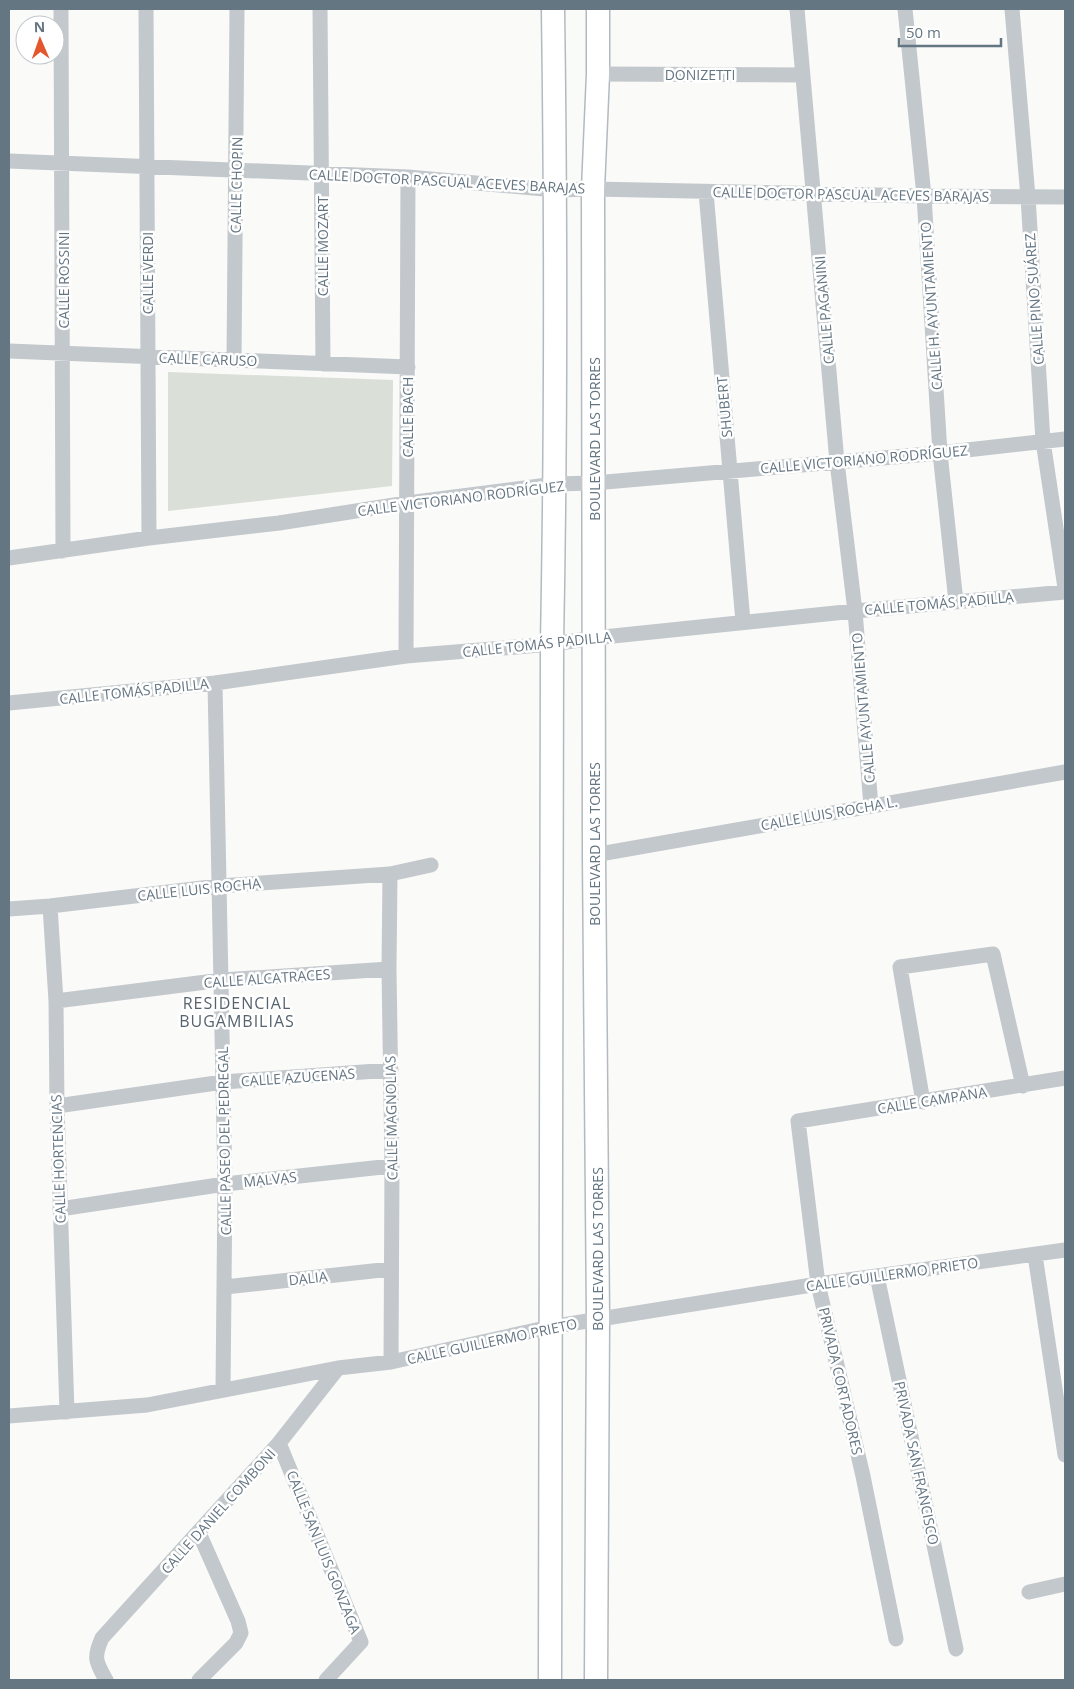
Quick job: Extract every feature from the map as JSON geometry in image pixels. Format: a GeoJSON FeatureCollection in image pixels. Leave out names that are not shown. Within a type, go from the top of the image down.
{"type":"FeatureCollection","features":[{"type":"Feature","properties":{"kind":"street","name":"CALLE ROSSINI"},"geometry":{"type":"LineString","coordinates":[[61,9],[64,354],[63,551]]}},
{"type":"Feature","properties":{"kind":"street","name":"CALLE VERDI"},"geometry":{"type":"LineString","coordinates":[[146,9],[150,538]]}},
{"type":"Feature","properties":{"kind":"street","name":"CALLE CHOPIN"},"geometry":{"type":"LineString","coordinates":[[234,360],[237,9]]}},
{"type":"Feature","properties":{"kind":"street","name":"CALLE MOZART"},"geometry":{"type":"LineString","coordinates":[[320,9],[323,364]]}},
{"type":"Feature","properties":{"kind":"street"},"geometry":{"type":"LineString","coordinates":[[550,1680],[552,644],[555,484],[553,9]]}},
{"type":"Feature","properties":{"kind":"street","name":"BOULEVARD LAS TORRES"},"geometry":{"type":"LineString","coordinates":[[596,1680],[598,1320],[594,855],[593,189],[598,74],[598,9]]}},
{"type":"Feature","properties":{"kind":"street","name":"CALLE PAGANINI"},"geometry":{"type":"LineString","coordinates":[[797,9],[838,462],[855,611]]}},
{"type":"Feature","properties":{"kind":"street","name":"CALLE H. AYUNTAMIENTO"},"geometry":{"type":"LineString","coordinates":[[906,9],[924,196],[940,453],[956,602]]}},
{"type":"Feature","properties":{"kind":"street","name":"CALLE PINO SUÁREZ"},"geometry":{"type":"LineString","coordinates":[[1012,9],[1028,197],[1043,441],[1065,588]]}},
{"type":"Feature","properties":{"kind":"street","name":"DONIZETTI"},"geometry":{"type":"LineString","coordinates":[[598,74],[802,75]]}},
{"type":"Feature","properties":{"kind":"street","name":"CALLE DOCTOR PASCUAL ACEVES BARAJAS"},"geometry":{"type":"LineString","coordinates":[[9,161],[408,177],[555,190],[593,189],[924,196],[1065,196]]}},
{"type":"Feature","properties":{"kind":"street","name":"CALLE BACH"},"geometry":{"type":"LineString","coordinates":[[406,656],[408,177]]}},
{"type":"Feature","properties":{"kind":"street","name":"SHUBERT"},"geometry":{"type":"LineString","coordinates":[[706,192],[743,622]]}},
{"type":"Feature","properties":{"kind":"street","name":"CALLE CARUSO"},"geometry":{"type":"LineString","coordinates":[[9,352],[408,367]]}},
{"type":"Feature","properties":{"kind":"street","name":"CALLE VICTORIANO RODRÍGUEZ"},"geometry":{"type":"LineString","coordinates":[[9,558],[150,538],[279,523],[407,502],[555,484],[594,483],[730,472],[940,453],[1065,439]]}},
{"type":"Feature","properties":{"kind":"street","name":"CALLE TOMÁS PADILLA"},"geometry":{"type":"LineString","coordinates":[[9,703],[215,683],[406,656],[552,644],[743,622],[1065,592]]}},
{"type":"Feature","properties":{"kind":"street","name":"CALLE AYUNTAMIENTO"},"geometry":{"type":"LineString","coordinates":[[855,611],[871,806]]}},
{"type":"Feature","properties":{"kind":"street","name":"CALLE PASEO DEL PEDREGAL"},"geometry":{"type":"LineString","coordinates":[[215,683],[225,1184],[223,1390]]}},
{"type":"Feature","properties":{"kind":"street","name":"CALLE LUIS ROCHA L."},"geometry":{"type":"LineString","coordinates":[[594,855],[1065,772]]}},
{"type":"Feature","properties":{"kind":"street","name":"CALLE LUIS ROCHA"},"geometry":{"type":"LineString","coordinates":[[9,908],[50,906],[219,886],[390,874],[431,865]]}},
{"type":"Feature","properties":{"kind":"street","name":"CALLE MAGNOLIAS"},"geometry":{"type":"LineString","coordinates":[[390,874],[391,1362]]}},
{"type":"Feature","properties":{"kind":"street","name":"CALLE HORTENCIAS"},"geometry":{"type":"LineString","coordinates":[[50,906],[56,1001],[56,1106],[67,1412]]}},
{"type":"Feature","properties":{"kind":"street"},"geometry":{"type":"LineString","coordinates":[[923,1102],[900,967],[993,954],[1023,1086]]}},
{"type":"Feature","properties":{"kind":"street","name":"CALLE ALCATRACES"},"geometry":{"type":"LineString","coordinates":[[56,1001],[222,980],[389,969]]}},
{"type":"Feature","properties":{"kind":"street","name":"CALLE AZUCENAS"},"geometry":{"type":"LineString","coordinates":[[56,1106],[223,1082],[391,1070]]}},
{"type":"Feature","properties":{"kind":"street","name":"CALLE CAMPANA"},"geometry":{"type":"LineString","coordinates":[[798,1121],[1065,1078]]}},
{"type":"Feature","properties":{"kind":"street","name":"PRIVADA CORTADORES"},"geometry":{"type":"LineString","coordinates":[[798,1121],[818,1284],[863,1476],[896,1639]]}},
{"type":"Feature","properties":{"kind":"street","name":"MALVAS"},"geometry":{"type":"LineString","coordinates":[[60,1209],[225,1184],[392,1166]]}},
{"type":"Feature","properties":{"kind":"street","name":"CALLE GUILLERMO PRIETO"},"geometry":{"type":"LineString","coordinates":[[9,1416],[147,1405],[338,1368],[391,1362],[550,1327],[818,1284],[1065,1250]]}},
{"type":"Feature","properties":{"kind":"street"},"geometry":{"type":"LineString","coordinates":[[1035,1255],[1065,1455]]}},
{"type":"Feature","properties":{"kind":"street","name":"DALIA"},"geometry":{"type":"LineString","coordinates":[[225,1287],[391,1269]]}},
{"type":"Feature","properties":{"kind":"street","name":"PRIVADA SAN FRANCISCO"},"geometry":{"type":"LineString","coordinates":[[877,1276],[956,1649]]}},
{"type":"Feature","properties":{"kind":"street","name":"CALLE DANIEL COMBONI"},"geometry":{"type":"LineString","coordinates":[[106,1680],[98,1665],[96,1652],[102,1638],[279,1443],[338,1368]]}},
{"type":"Feature","properties":{"kind":"street","name":"CALLE SAN LUIS GONZAGA"},"geometry":{"type":"LineString","coordinates":[[279,1443],[361,1642],[326,1680]]}},
{"type":"Feature","properties":{"kind":"street"},"geometry":{"type":"LineString","coordinates":[[199,1533],[238,1621],[241,1633],[236,1643],[199,1680]]}},
{"type":"Feature","properties":{"kind":"street"},"geometry":{"type":"LineString","coordinates":[[1029,1592],[1065,1584]]}},
{"type":"Feature","properties":{"kind":"shaded area"},"geometry":{"type":"Polygon","coordinates":[[[168,372],[393,380],[392,486],[168,511],[168,372]]]}},
{"type":"Feature","properties":{"kind":"district","name":"RESIDENCIAL BUGAMBILIAS"},"geometry":{"type":"Point","coordinates":[237,1012]}}]}
